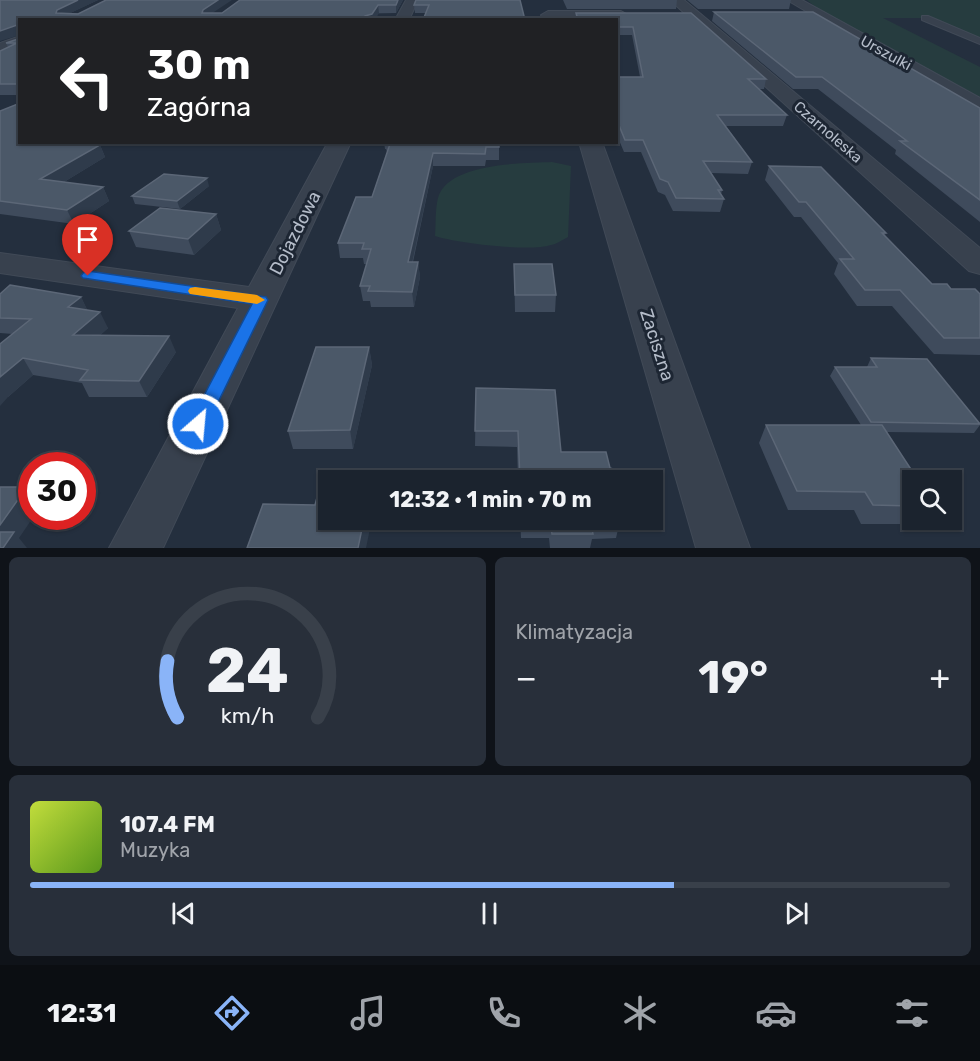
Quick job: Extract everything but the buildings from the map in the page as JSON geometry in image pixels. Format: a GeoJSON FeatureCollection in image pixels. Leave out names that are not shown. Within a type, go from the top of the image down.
{"type":"FeatureCollection","features":[{"type":"Feature","properties":{"kind":"street"},"geometry":{"type":"LineString","coordinates":[[403,18],[412,0]]}},
{"type":"Feature","properties":{"kind":"street"},"geometry":{"type":"LineString","coordinates":[[545,0],[549,17],[638,16]]}},
{"type":"Feature","properties":{"kind":"street","name":"Czarnoleska"},"geometry":{"type":"LineString","coordinates":[[676,0],[980,264]]}},
{"type":"Feature","properties":{"kind":"street","name":"Urszulki"},"geometry":{"type":"LineString","coordinates":[[794,8],[818,15],[980,106]]}},
{"type":"Feature","properties":{"kind":"street"},"geometry":{"type":"LineString","coordinates":[[0,49],[18,42]]}},
{"type":"Feature","properties":{"kind":"street","name":"Dojazdowa"},"geometry":{"type":"LineString","coordinates":[[136,548],[339,144]]}},
{"type":"Feature","properties":{"kind":"street","name":"Zaciszna"},"geometry":{"type":"LineString","coordinates":[[591,144],[723,548]]}},
{"type":"Feature","properties":{"kind":"street"},"geometry":{"type":"LineString","coordinates":[[0,263],[261,300]]}},
{"type":"Feature","properties":{"kind":"lane"},"geometry":{"type":"LineString","coordinates":[[925,18],[980,41]]}},
{"type":"Feature","properties":{"kind":"green space"},"geometry":{"type":"Polygon","coordinates":[[[807,0],[980,0],[980,39],[929,18],[883,18],[980,67],[980,97],[824,14],[807,0]]]}},
{"type":"Feature","properties":{"kind":"green space"},"geometry":{"type":"Polygon","coordinates":[[[552,162],[571,166],[568,237],[553,244],[527,248],[475,244],[435,236],[438,198],[444,186],[456,178],[470,171],[488,167],[552,162]]]}},
{"type":"Feature","properties":{"kind":"slow traffic"},"geometry":{"type":"LineString","coordinates":[[195,291],[257,300]]}},
{"type":"Feature","properties":{"kind":"route"},"geometry":{"type":"LineString","coordinates":[[88,276],[261,300],[198,424]]}}]}
